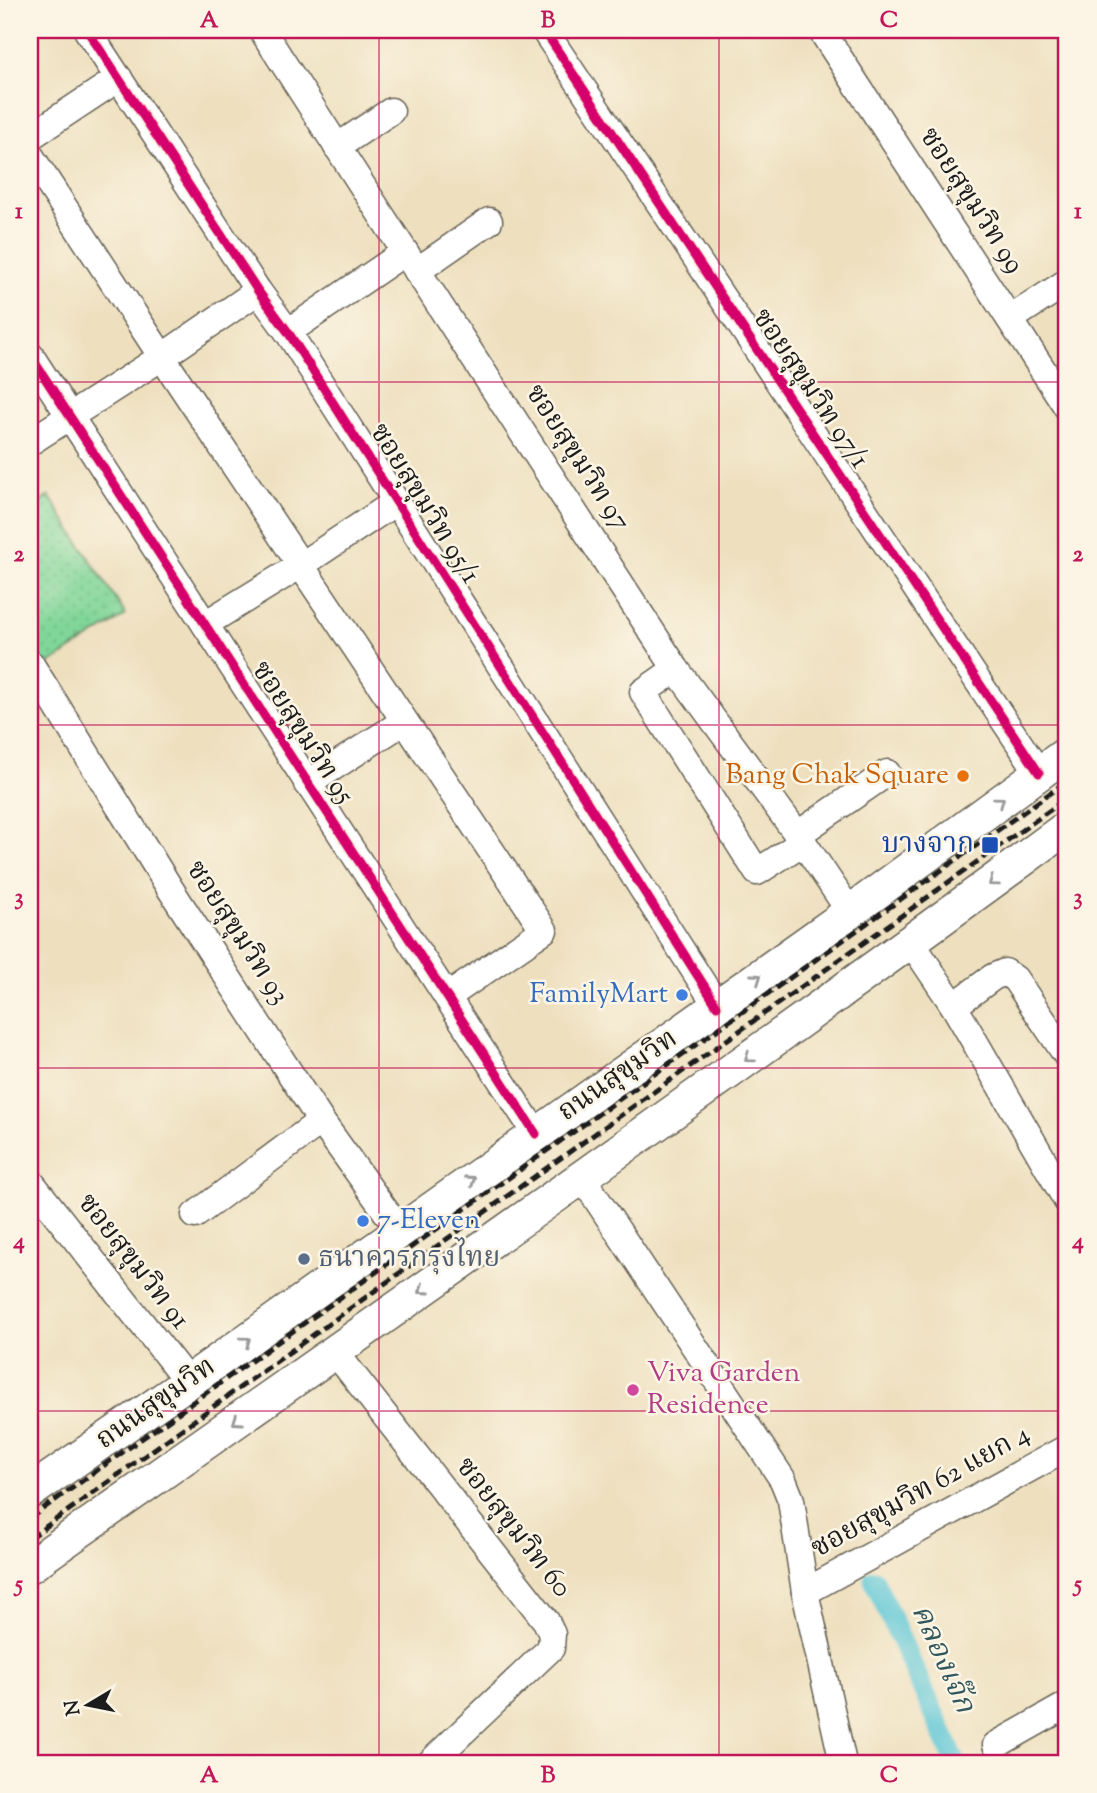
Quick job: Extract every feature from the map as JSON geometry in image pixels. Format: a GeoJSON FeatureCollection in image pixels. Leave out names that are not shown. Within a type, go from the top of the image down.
{"type":"FeatureCollection","features":[{"type":"Feature","properties":{"kind":"main road","name":"ถนนสุขุมวิท"},"geometry":{"type":"LineString","coordinates":[[30,1492],[850,912],[1067,753]]}},
{"type":"Feature","properties":{"kind":"main road"},"geometry":{"type":"LineString","coordinates":[[30,1566],[582,1177],[1067,827]]}},
{"type":"Feature","properties":{"kind":"street","name":"ซอยสุขุมวิท 95/1"},"geometry":{"type":"LineString","coordinates":[[87,30],[258,291],[288,332],[717,1006]]}},
{"type":"Feature","properties":{"kind":"street","name":"ซอยสุขุมวิท 97"},"geometry":{"type":"LineString","coordinates":[[262,30],[676,669],[800,838],[850,912]]}},
{"type":"Feature","properties":{"kind":"street","name":"ซอยสุขุมวิท 97/1"},"geometry":{"type":"LineString","coordinates":[[544,30],[1039,773]]}},
{"type":"Feature","properties":{"kind":"street","name":"ซอยสุขุมวิท 99"},"geometry":{"type":"LineString","coordinates":[[821,30],[1067,407]]}},
{"type":"Feature","properties":{"kind":"street"},"geometry":{"type":"LineString","coordinates":[[30,137],[119,78]]}},
{"type":"Feature","properties":{"kind":"street"},"geometry":{"type":"LineString","coordinates":[[337,147],[391,111]]}},
{"type":"Feature","properties":{"kind":"street"},"geometry":{"type":"LineString","coordinates":[[30,155],[403,722],[544,930],[447,997]]}},
{"type":"Feature","properties":{"kind":"street"},"geometry":{"type":"LineString","coordinates":[[288,332],[411,261],[489,221]]}},
{"type":"Feature","properties":{"kind":"street"},"geometry":{"type":"LineString","coordinates":[[1010,319],[1067,282]]}},
{"type":"Feature","properties":{"kind":"street"},"geometry":{"type":"LineString","coordinates":[[30,442],[258,291]]}},
{"type":"Feature","properties":{"kind":"street","name":"ซอยสุขุมวิท 95"},"geometry":{"type":"LineString","coordinates":[[30,355],[536,1134]]}},
{"type":"Feature","properties":{"kind":"street"},"geometry":{"type":"LineString","coordinates":[[205,624],[396,502]]}},
{"type":"Feature","properties":{"kind":"street","name":"ซอยสุขุมวิท 93"},"geometry":{"type":"LineString","coordinates":[[30,663],[164,879],[321,1121],[400,1231]]}},
{"type":"Feature","properties":{"kind":"street"},"geometry":{"type":"LineString","coordinates":[[676,669],[643,692],[757,872],[887,773]]}},
{"type":"Feature","properties":{"kind":"street"},"geometry":{"type":"LineString","coordinates":[[307,784],[403,722]]}},
{"type":"Feature","properties":{"kind":"street"},"geometry":{"type":"LineString","coordinates":[[911,942],[954,1006],[1067,1201]]}},
{"type":"Feature","properties":{"kind":"street"},"geometry":{"type":"LineString","coordinates":[[954,1006],[993,977],[1005,972],[1015,979],[1067,1056]]}},
{"type":"Feature","properties":{"kind":"street"},"geometry":{"type":"LineString","coordinates":[[195,1215],[321,1121]]}},
{"type":"Feature","properties":{"kind":"street"},"geometry":{"type":"LineString","coordinates":[[582,1177],[783,1480],[791,1500],[805,1592],[843,1763]]}},
{"type":"Feature","properties":{"kind":"street","name":"ซอยสุขุมวิท 91"},"geometry":{"type":"LineString","coordinates":[[30,1181],[188,1382]]}},
{"type":"Feature","properties":{"kind":"street","name":"ซอยสุขุมวิท 60"},"geometry":{"type":"LineString","coordinates":[[335,1352],[546,1621],[552,1634],[551,1648],[430,1763]]}},
{"type":"Feature","properties":{"kind":"street","name":"ซอยสุขุมวิท 62 แยก 4"},"geometry":{"type":"LineString","coordinates":[[805,1592],[1067,1448]]}},
{"type":"Feature","properties":{"kind":"street"},"geometry":{"type":"LineString","coordinates":[[996,1745],[1067,1705]]}},
{"type":"Feature","properties":{"kind":"green space"},"geometry":{"type":"Polygon","coordinates":[[[49,496],[126,615],[44,667],[30,645],[30,508],[49,496]]]}},
{"type":"Feature","properties":{"kind":"waterway","name":"คลองเจ๊ก"},"geometry":{"type":"LineString","coordinates":[[874,1580],[956,1763]]}},
{"type":"Feature","properties":{"kind":"railway"},"geometry":{"type":"LineString","coordinates":[[30,1518],[1067,781]]}},
{"type":"Feature","properties":{"kind":"railway"},"geometry":{"type":"LineString","coordinates":[[30,1538],[1067,798]]}},
{"type":"Feature","properties":{"kind":"cycle path"},"geometry":{"type":"LineString","coordinates":[[87,30],[258,291],[288,332],[717,1006]]}},
{"type":"Feature","properties":{"kind":"cycle path"},"geometry":{"type":"LineString","coordinates":[[544,30],[1039,773]]}},
{"type":"Feature","properties":{"kind":"cycle path"},"geometry":{"type":"LineString","coordinates":[[30,355],[536,1134]]}},
{"type":"Feature","properties":{"kind":"place","name":"Bang Chak Square"},"geometry":{"type":"Point","coordinates":[963,776]}},
{"type":"Feature","properties":{"kind":"place","name":"บางจาก"},"geometry":{"type":"Point","coordinates":[990,845]}},
{"type":"Feature","properties":{"kind":"place","name":"FamilyMart"},"geometry":{"type":"Point","coordinates":[682,995]}},
{"type":"Feature","properties":{"kind":"place","name":"7-Eleven"},"geometry":{"type":"Point","coordinates":[363,1221]}},
{"type":"Feature","properties":{"kind":"place","name":"ธนาคารกรุงไทย"},"geometry":{"type":"Point","coordinates":[304,1259]}},
{"type":"Feature","properties":{"kind":"place","name":"Viva Garden Residence"},"geometry":{"type":"Point","coordinates":[633,1390]}}]}
